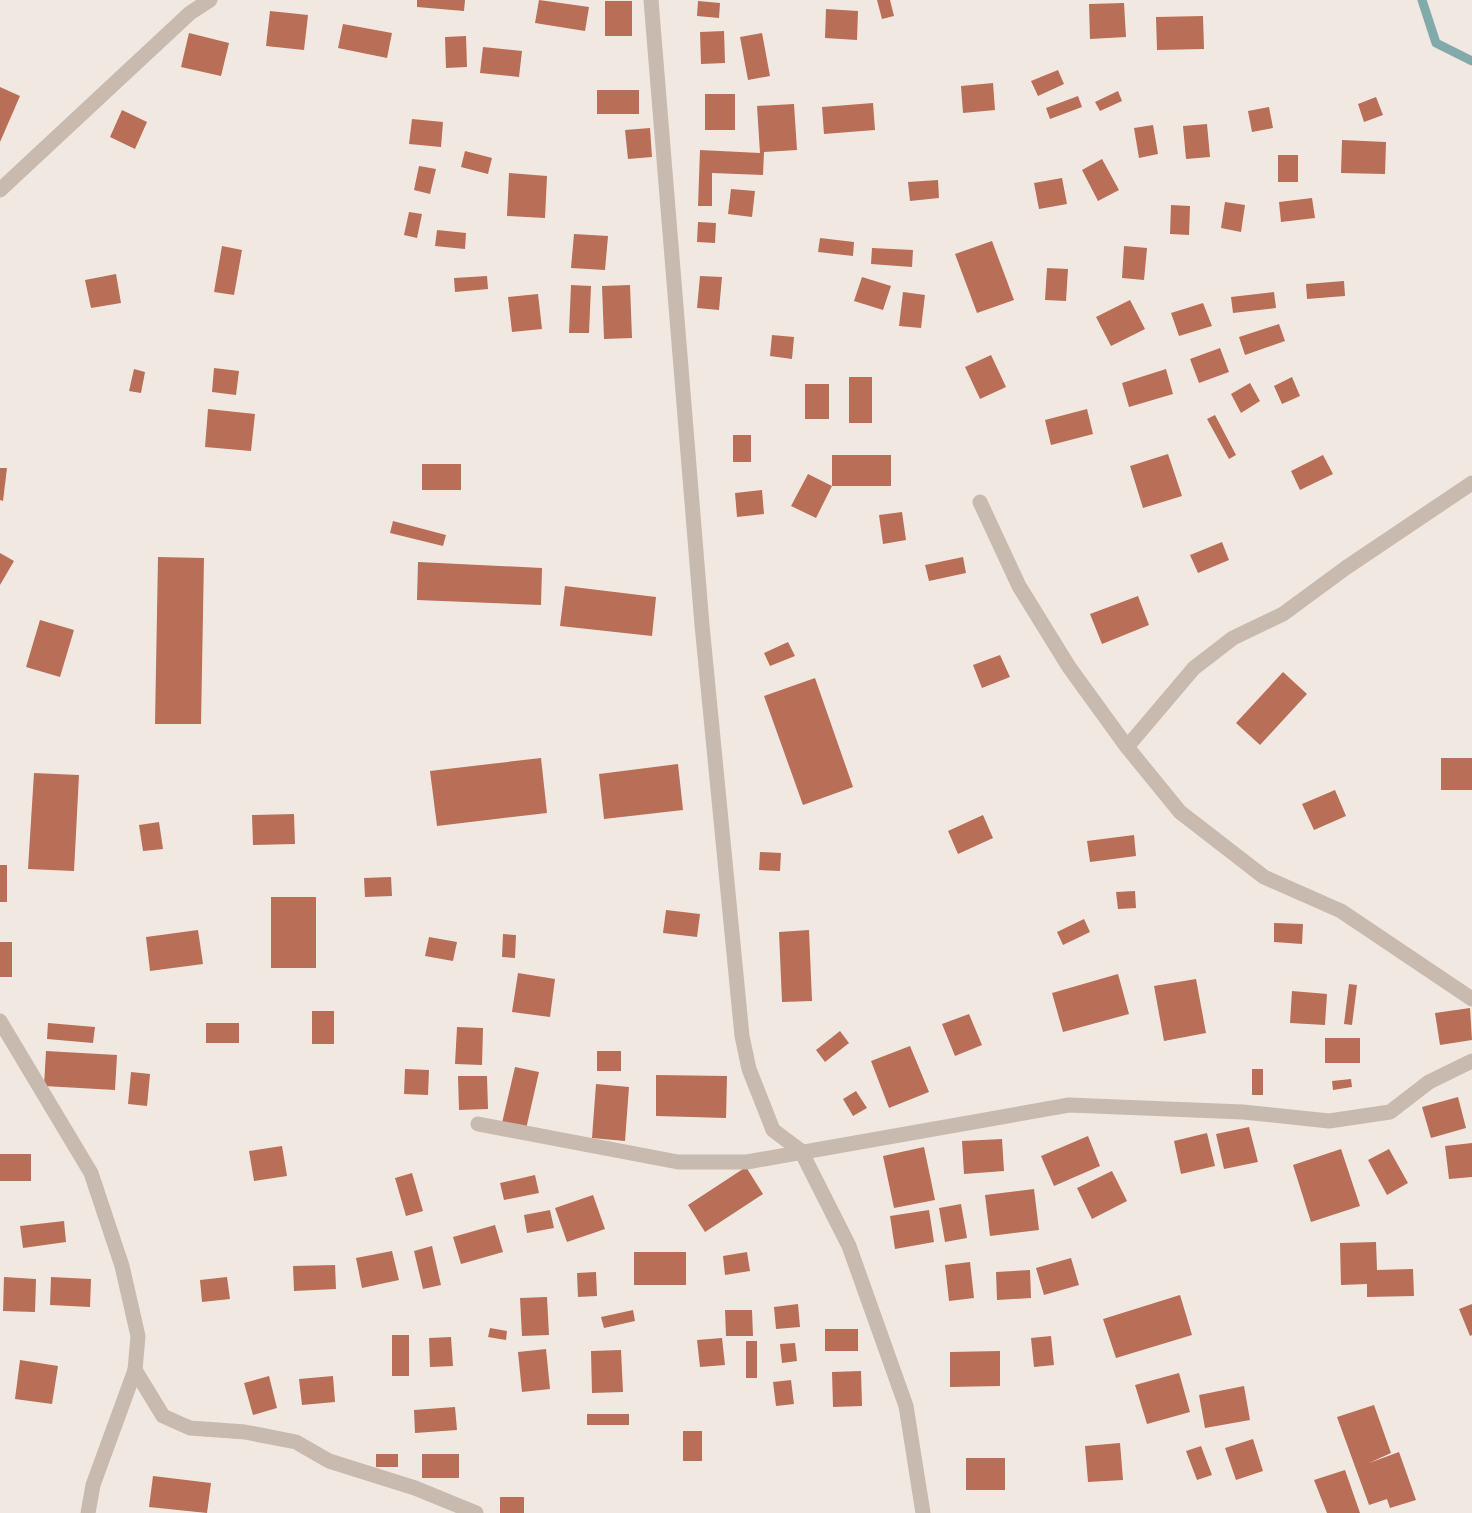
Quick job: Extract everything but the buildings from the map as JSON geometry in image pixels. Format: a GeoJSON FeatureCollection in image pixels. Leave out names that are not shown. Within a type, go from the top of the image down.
{"type":"FeatureCollection","features":[{"type":"Feature","properties":{"kind":"street"},"geometry":{"type":"LineString","coordinates":[[0,190],[190,13],[210,0]]}},
{"type":"Feature","properties":{"kind":"street"},"geometry":{"type":"LineString","coordinates":[[651,0],[701,613],[742,1036],[749,1069],[773,1130],[801,1151],[849,1245],[906,1406],[923,1513]]}},
{"type":"Feature","properties":{"kind":"street"},"geometry":{"type":"LineString","coordinates":[[1127,747],[1194,668],[1233,638],[1283,614],[1347,567],[1472,483]]}},
{"type":"Feature","properties":{"kind":"street"},"geometry":{"type":"LineString","coordinates":[[980,502],[1019,586],[1069,667],[1127,747],[1180,812],[1264,877],[1341,911],[1472,999]]}},
{"type":"Feature","properties":{"kind":"street"},"geometry":{"type":"LineString","coordinates":[[0,1021],[91,1173],[122,1266],[138,1336],[135,1370],[93,1485],[88,1513]]}},
{"type":"Feature","properties":{"kind":"street"},"geometry":{"type":"LineString","coordinates":[[478,1125],[678,1162],[747,1162],[1069,1105],[1243,1112],[1329,1121],[1390,1112],[1429,1082],[1472,1061]]}},
{"type":"Feature","properties":{"kind":"street"},"geometry":{"type":"LineString","coordinates":[[135,1370],[163,1416],[190,1428],[245,1432],[296,1442],[329,1461],[415,1488],[476,1513]]}},
{"type":"Feature","properties":{"kind":"waterway"},"geometry":{"type":"LineString","coordinates":[[1422,0],[1436,43],[1472,61]]}}]}
